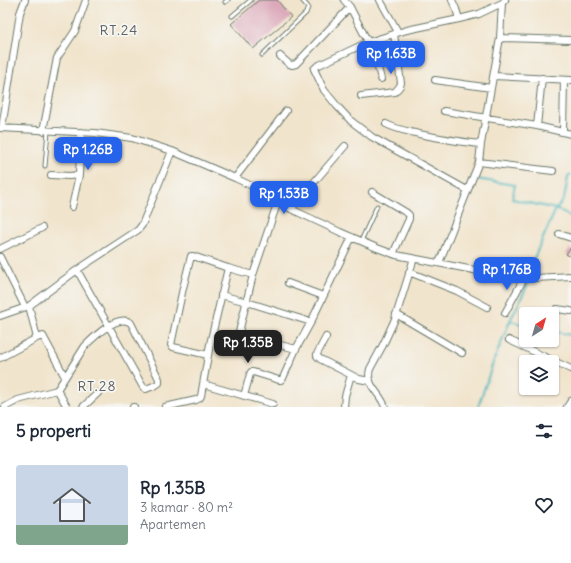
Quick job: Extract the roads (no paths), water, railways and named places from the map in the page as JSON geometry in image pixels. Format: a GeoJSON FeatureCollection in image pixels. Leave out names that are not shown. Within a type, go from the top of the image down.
{"type":"FeatureCollection","features":[{"type":"Feature","properties":{"kind":"street"},"geometry":{"type":"LineString","coordinates":[[26,0],[20,13],[1,128],[80,132],[132,138],[172,151],[235,178],[252,186],[291,209],[393,254],[505,277],[524,278],[571,276]]}},
{"type":"Feature","properties":{"kind":"street"},"geometry":{"type":"LineString","coordinates":[[46,131],[57,58],[75,31],[86,0]]}},
{"type":"Feature","properties":{"kind":"street"},"geometry":{"type":"LineString","coordinates":[[344,0],[350,7],[370,42],[381,79]]}},
{"type":"Feature","properties":{"kind":"street"},"geometry":{"type":"LineString","coordinates":[[361,96],[395,92],[401,83],[396,33],[380,0]]}},
{"type":"Feature","properties":{"kind":"street"},"geometry":{"type":"LineString","coordinates":[[452,0],[459,19]]}},
{"type":"Feature","properties":{"kind":"street"},"geometry":{"type":"LineString","coordinates":[[467,190],[372,137],[351,121],[324,90],[314,71],[314,68],[370,42],[396,33],[479,14],[503,2]]}},
{"type":"Feature","properties":{"kind":"street"},"geometry":{"type":"LineString","coordinates":[[439,264],[479,162],[500,38],[503,2]]}},
{"type":"Feature","properties":{"kind":"street"},"geometry":{"type":"LineString","coordinates":[[280,56],[289,64],[296,64],[350,7]]}},
{"type":"Feature","properties":{"kind":"street"},"geometry":{"type":"LineString","coordinates":[[500,38],[571,40]]}},
{"type":"Feature","properties":{"kind":"street"},"geometry":{"type":"LineString","coordinates":[[494,76],[571,80]]}},
{"type":"Feature","properties":{"kind":"street"},"geometry":{"type":"LineString","coordinates":[[537,126],[542,78]]}},
{"type":"Feature","properties":{"kind":"street"},"geometry":{"type":"LineString","coordinates":[[435,80],[491,88]]}},
{"type":"Feature","properties":{"kind":"street"},"geometry":{"type":"LineString","coordinates":[[563,132],[564,80]]}},
{"type":"Feature","properties":{"kind":"street"},"geometry":{"type":"LineString","coordinates":[[235,178],[286,111]]}},
{"type":"Feature","properties":{"kind":"street"},"geometry":{"type":"LineString","coordinates":[[444,111],[537,126],[571,134]]}},
{"type":"Feature","properties":{"kind":"street"},"geometry":{"type":"LineString","coordinates":[[386,124],[395,128],[459,142],[481,144]]}},
{"type":"Feature","properties":{"kind":"street"},"geometry":{"type":"LineString","coordinates":[[72,207],[79,175],[80,132]]}},
{"type":"Feature","properties":{"kind":"street"},"geometry":{"type":"LineString","coordinates":[[291,209],[345,146]]}},
{"type":"Feature","properties":{"kind":"street"},"geometry":{"type":"LineString","coordinates":[[0,316],[27,306],[77,270],[138,230],[142,225],[172,151]]}},
{"type":"Feature","properties":{"kind":"street"},"geometry":{"type":"LineString","coordinates":[[479,162],[553,171]]}},
{"type":"Feature","properties":{"kind":"street"},"geometry":{"type":"LineString","coordinates":[[51,175],[79,175]]}},
{"type":"Feature","properties":{"kind":"street"},"geometry":{"type":"LineString","coordinates":[[372,192],[409,215],[409,219],[393,254]]}},
{"type":"Feature","properties":{"kind":"street"},"geometry":{"type":"LineString","coordinates":[[278,201],[253,275],[239,332],[240,334],[296,349]]}},
{"type":"Feature","properties":{"kind":"street"},"geometry":{"type":"LineString","coordinates":[[0,249],[42,228]]}},
{"type":"Feature","properties":{"kind":"street"},"geometry":{"type":"LineString","coordinates":[[559,234],[571,238]]}},
{"type":"Feature","properties":{"kind":"street"},"geometry":{"type":"LineString","coordinates":[[244,396],[251,372],[279,380],[283,378],[352,237]]}},
{"type":"Feature","properties":{"kind":"street"},"geometry":{"type":"LineString","coordinates":[[208,355],[173,347],[171,345],[182,288],[190,258],[192,256],[253,275]]}},
{"type":"Feature","properties":{"kind":"street"},"geometry":{"type":"LineString","coordinates":[[0,257],[27,306],[37,338]]}},
{"type":"Feature","properties":{"kind":"street"},"geometry":{"type":"LineString","coordinates":[[385,407],[368,377],[396,314],[414,258]]}},
{"type":"Feature","properties":{"kind":"street"},"geometry":{"type":"LineString","coordinates":[[165,407],[198,399],[201,396],[208,355],[228,268]]}},
{"type":"Feature","properties":{"kind":"street"},"geometry":{"type":"LineString","coordinates":[[5,407],[18,400],[57,389],[85,346],[109,326],[124,320],[132,323],[158,379],[158,384],[146,389],[143,387],[109,326],[77,270]]}},
{"type":"Feature","properties":{"kind":"street"},"geometry":{"type":"LineString","coordinates":[[409,272],[457,291],[487,307]]}},
{"type":"Feature","properties":{"kind":"street"},"geometry":{"type":"LineString","coordinates":[[505,313],[524,278]]}},
{"type":"Feature","properties":{"kind":"street"},"geometry":{"type":"LineString","coordinates":[[288,283],[323,296]]}},
{"type":"Feature","properties":{"kind":"street"},"geometry":{"type":"LineString","coordinates":[[221,295],[311,322]]}},
{"type":"Feature","properties":{"kind":"street"},"geometry":{"type":"LineString","coordinates":[[559,309],[571,311]]}},
{"type":"Feature","properties":{"kind":"street"},"geometry":{"type":"LineString","coordinates":[[396,314],[462,353]]}},
{"type":"Feature","properties":{"kind":"street"},"geometry":{"type":"LineString","coordinates":[[0,358],[43,336],[64,377]]}},
{"type":"Feature","properties":{"kind":"street"},"geometry":{"type":"LineString","coordinates":[[326,337],[317,354],[320,359],[359,379],[370,381]]}},
{"type":"Feature","properties":{"kind":"street"},"geometry":{"type":"LineString","coordinates":[[509,340],[571,369]]}},
{"type":"Feature","properties":{"kind":"street"},"geometry":{"type":"LineString","coordinates":[[344,407],[345,396],[351,375]]}},
{"type":"Feature","properties":{"kind":"street"},"geometry":{"type":"LineString","coordinates":[[203,384],[273,404]]}},
{"type":"Feature","properties":{"kind":"street"},"geometry":{"type":"LineString","coordinates":[[57,389],[67,407]]}},
{"type":"Feature","properties":{"kind":"street"},"geometry":{"type":"LineString","coordinates":[[83,407],[98,393]]}},
{"type":"Feature","properties":{"kind":"street"},"geometry":{"type":"LineString","coordinates":[[567,407],[571,401]]}},
{"type":"Feature","properties":{"kind":"lane"},"geometry":{"type":"LineString","coordinates":[[232,16],[251,0]]}},
{"type":"Feature","properties":{"kind":"lane"},"geometry":{"type":"LineString","coordinates":[[262,56],[306,13],[308,7],[302,0]]}},
{"type":"Feature","properties":{"kind":"lane"},"geometry":{"type":"LineString","coordinates":[[45,166],[46,131]]}},
{"type":"Feature","properties":{"kind":"lane"},"geometry":{"type":"LineString","coordinates":[[361,241],[377,206]]}},
{"type":"Feature","properties":{"kind":"waterway"},"geometry":{"type":"LineString","coordinates":[[531,265],[556,209],[564,199],[568,177],[571,175]]}},
{"type":"Feature","properties":{"kind":"waterway"},"geometry":{"type":"LineString","coordinates":[[476,179],[515,185],[512,199],[556,209],[571,217]]}},
{"type":"Feature","properties":{"kind":"waterway"},"geometry":{"type":"LineString","coordinates":[[478,407],[494,360],[510,321],[529,282]]}},
{"type":"Feature","properties":{"kind":"waterway"},"geometry":{"type":"LineString","coordinates":[[510,321],[519,323]]}},
{"type":"Feature","properties":{"kind":"waterway"},"geometry":{"type":"LineString","coordinates":[[559,332],[571,335]]}},
{"type":"Feature","properties":{"kind":"district","name":"RT.24"},"geometry":{"type":"Point","coordinates":[119,30]}},
{"type":"Feature","properties":{"kind":"district","name":"RT.28"},"geometry":{"type":"Point","coordinates":[97,386]}}]}
